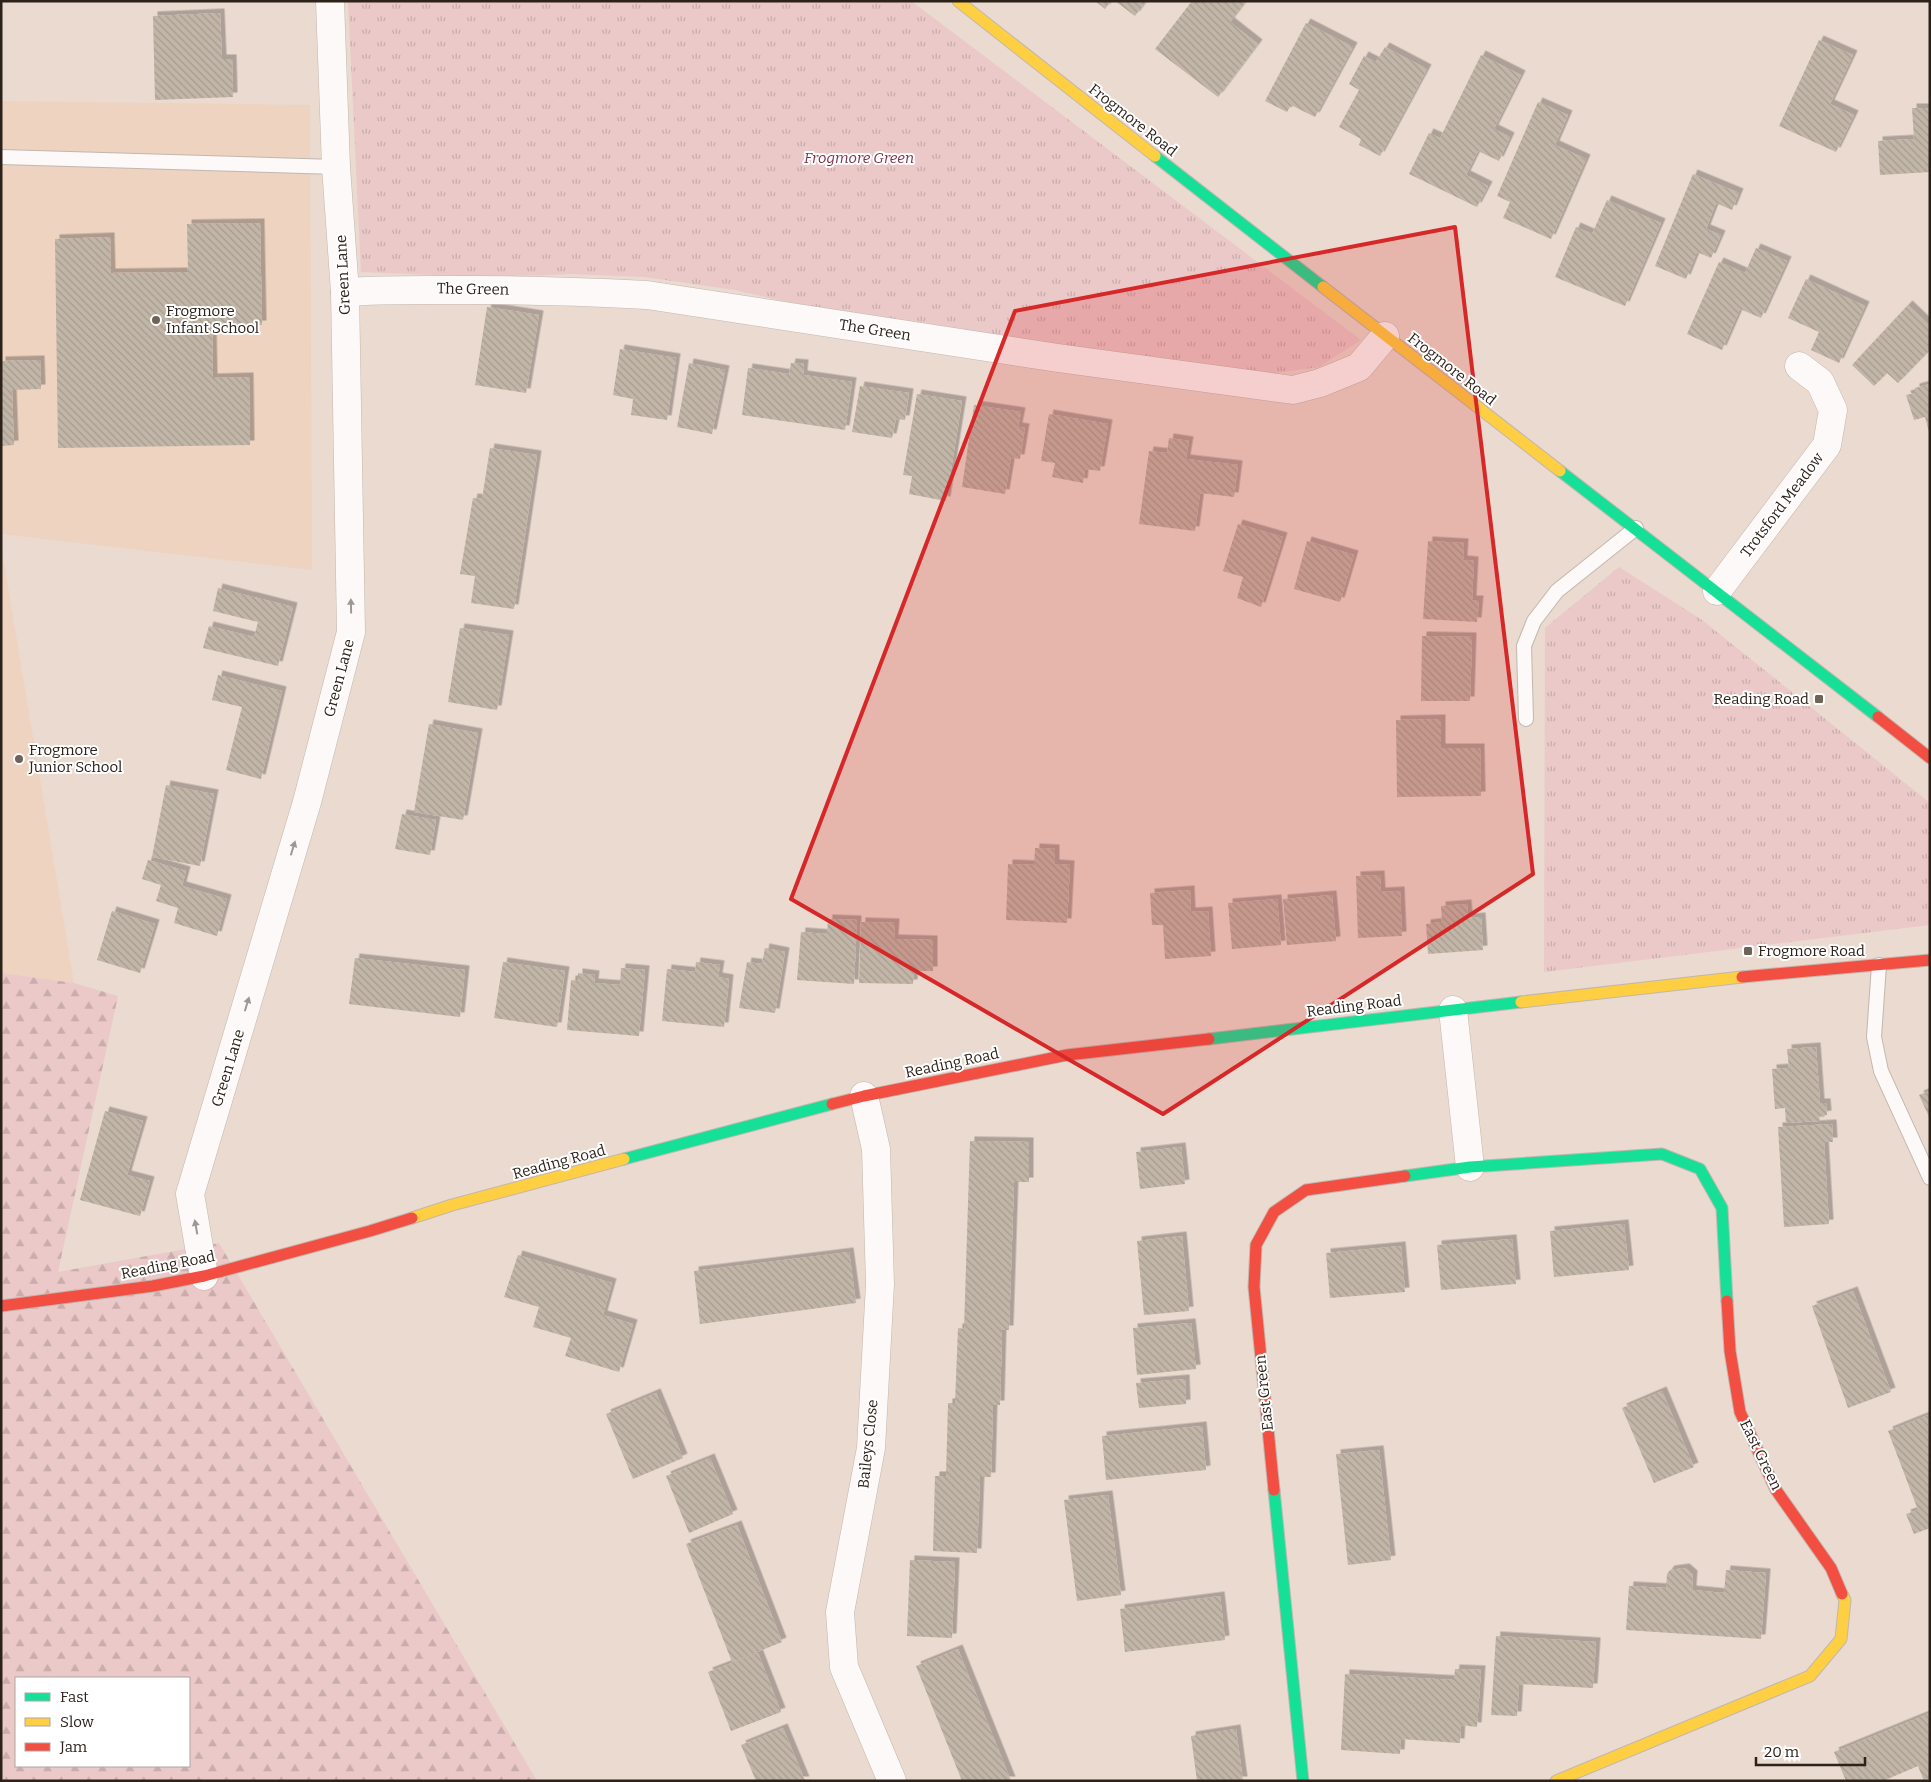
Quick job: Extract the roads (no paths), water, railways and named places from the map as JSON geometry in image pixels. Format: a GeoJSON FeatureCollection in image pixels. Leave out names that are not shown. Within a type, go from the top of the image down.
{"type":"FeatureCollection","features":[{"type":"Feature","properties":{"kind":"street","name":"Green Lane"},"geometry":{"type":"LineString","coordinates":[[204,1276],[190,1194],[307,802],[351,632],[344,292],[336,166],[330,1]]}},
{"type":"Feature","properties":{"kind":"street","name":"Frogmore Road"},"geometry":{"type":"LineString","coordinates":[[958,1],[1385,336],[1636,528],[1930,758]]}},
{"type":"Feature","properties":{"kind":"street","name":"The Green"},"geometry":{"type":"LineString","coordinates":[[344,292],[388,288],[434,288],[578,291],[647,295],[1058,358],[1293,390],[1320,383],[1359,367],[1385,336]]}},
{"type":"Feature","properties":{"kind":"street","name":"Trotsford Meadow"},"geometry":{"type":"LineString","coordinates":[[1717,591],[1827,445],[1833,410],[1820,382],[1799,366]]}},
{"type":"Feature","properties":{"kind":"street","name":"Reading Road"},"geometry":{"type":"LineString","coordinates":[[1,1306],[153,1286],[204,1276],[370,1231],[452,1205],[864,1096],[1067,1055],[1723,979],[1930,960]]}},
{"type":"Feature","properties":{"kind":"street"},"geometry":{"type":"LineString","coordinates":[[1453,1010],[1470,1167]]}},
{"type":"Feature","properties":{"kind":"street","name":"Baileys Close"},"geometry":{"type":"LineString","coordinates":[[864,1096],[876,1149],[880,1284],[871,1448],[840,1612],[844,1667],[892,1781]]}},
{"type":"Feature","properties":{"kind":"street","name":"East Green"},"geometry":{"type":"LineString","coordinates":[[1303,1781],[1254,1287],[1256,1245],[1274,1212],[1306,1190],[1470,1167],[1662,1154],[1700,1169],[1722,1208],[1730,1351],[1740,1412],[1776,1490],[1831,1568],[1845,1600],[1841,1639],[1810,1676],[1556,1781]]}},
{"type":"Feature","properties":{"kind":"lane"},"geometry":{"type":"LineString","coordinates":[[1,157],[336,166]]}},
{"type":"Feature","properties":{"kind":"lane"},"geometry":{"type":"LineString","coordinates":[[1526,719],[1524,646],[1534,621],[1557,591],[1636,528]]}},
{"type":"Feature","properties":{"kind":"lane"},"geometry":{"type":"LineString","coordinates":[[1879,965],[1874,1036],[1881,1071],[1930,1178]]}},
{"type":"Feature","properties":{"kind":"place","name":"Frogmore Infant School"},"geometry":{"type":"Point","coordinates":[156,320]}},
{"type":"Feature","properties":{"kind":"place","name":"Reading Road"},"geometry":{"type":"Point","coordinates":[1819,699]}},
{"type":"Feature","properties":{"kind":"place","name":"Frogmore Junior School"},"geometry":{"type":"Point","coordinates":[19,759]}},
{"type":"Feature","properties":{"kind":"place","name":"Frogmore Road"},"geometry":{"type":"Point","coordinates":[1748,951]}},
{"type":"Feature","properties":{"kind":"park label","name":"Frogmore Green"},"geometry":{"type":"Point","coordinates":[859,158]}}]}
